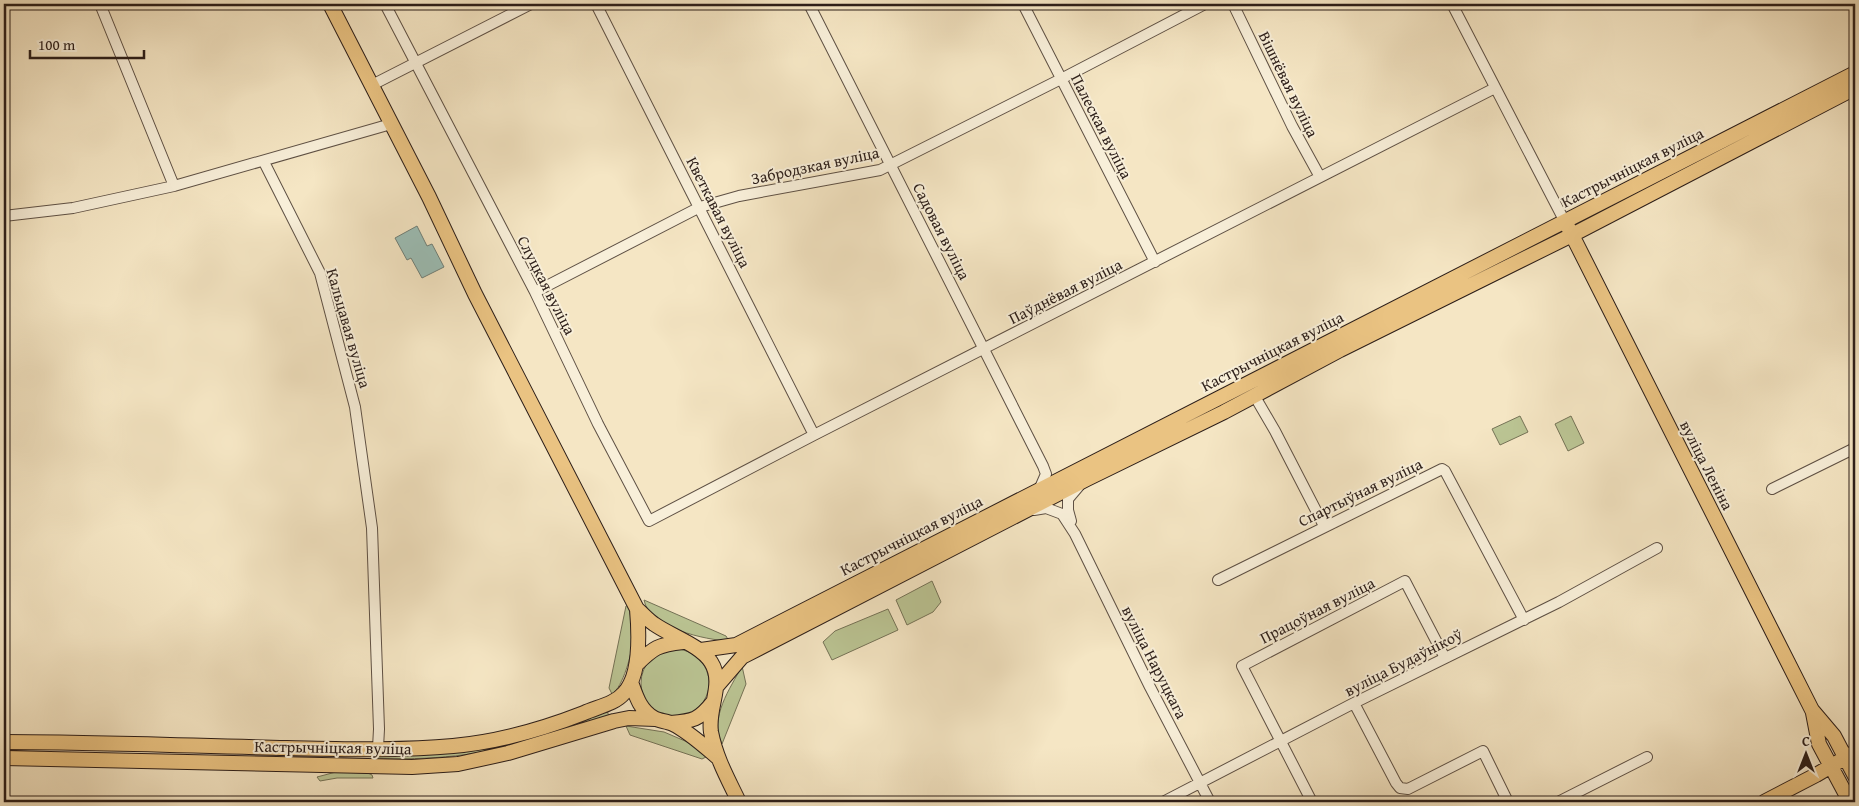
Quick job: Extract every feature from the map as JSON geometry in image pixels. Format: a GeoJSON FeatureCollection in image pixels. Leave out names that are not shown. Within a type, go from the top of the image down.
{"type":"FeatureCollection","features":[{"type":"Feature","properties":{"kind":"main road"},"geometry":{"type":"LineString","coordinates":[[330,4],[429,197],[484,311],[637,609],[653,624],[683,642],[701,650],[713,667],[718,686],[713,702],[711,730],[717,757],[740,802]]}},
{"type":"Feature","properties":{"kind":"main road","name":"Кастрычніцкая вуліца"},"geometry":{"type":"LineString","coordinates":[[701,650],[736,644],[1855,73]]}},
{"type":"Feature","properties":{"kind":"main road","name":"Кастрычніцкая вуліца"},"geometry":{"type":"LineString","coordinates":[[718,686],[742,657],[1087,479],[1572,235],[1855,88]]}},
{"type":"Feature","properties":{"kind":"main road","name":"вуліца Леніна"},"geometry":{"type":"LineString","coordinates":[[1565,222],[1812,710],[1850,755],[1855,776]]}},
{"type":"Feature","properties":{"kind":"main road"},"geometry":{"type":"LineString","coordinates":[[637,609],[639,629],[636,665],[631,682],[638,701],[644,710],[655,719],[671,723],[691,722],[703,715],[713,702]]}},
{"type":"Feature","properties":{"kind":"main road"},"geometry":{"type":"LineString","coordinates":[[636,665],[652,649],[665,644],[683,642]]}},
{"type":"Feature","properties":{"kind":"main road","name":"Кастрычніцкая вуліца"},"geometry":{"type":"LineString","coordinates":[[4,742],[378,748],[454,746],[510,736],[559,723],[618,699],[626,692],[631,682]]}},
{"type":"Feature","properties":{"kind":"main road","name":"вуліца Леніна"},"geometry":{"type":"LineString","coordinates":[[1812,710],[1819,744],[1850,802]]}},
{"type":"Feature","properties":{"kind":"main road","name":"Кастрычніцкая вуліца"},"geometry":{"type":"LineString","coordinates":[[4,758],[412,766],[458,764],[508,753],[614,721],[629,718],[655,719]]}},
{"type":"Feature","properties":{"kind":"main road"},"geometry":{"type":"LineString","coordinates":[[671,723],[696,738],[717,757]]}},
{"type":"Feature","properties":{"kind":"main road"},"geometry":{"type":"LineString","coordinates":[[1764,802],[1850,755]]}},
{"type":"Feature","properties":{"kind":"street"},"geometry":{"type":"LineString","coordinates":[[100,4],[174,186]]}},
{"type":"Feature","properties":{"kind":"street","name":"Слуцкая вуліца"},"geometry":{"type":"LineString","coordinates":[[386,4],[535,292],[598,424],[649,521]]}},
{"type":"Feature","properties":{"kind":"street"},"geometry":{"type":"LineString","coordinates":[[372,85],[531,4]]}},
{"type":"Feature","properties":{"kind":"street","name":"Кветкавая вуліца"},"geometry":{"type":"LineString","coordinates":[[596,4],[814,435]]}},
{"type":"Feature","properties":{"kind":"street","name":"Садовая вуліца"},"geometry":{"type":"LineString","coordinates":[[809,4],[1046,474]]}},
{"type":"Feature","properties":{"kind":"street","name":"Палеская вуліца"},"geometry":{"type":"LineString","coordinates":[[1023,4],[1155,262]]}},
{"type":"Feature","properties":{"kind":"street","name":"Забродзкая вуліца"},"geometry":{"type":"LineString","coordinates":[[535,292],[700,207],[738,196],[880,170],[1205,4]]}},
{"type":"Feature","properties":{"kind":"street","name":"Вішнёвая вуліца"},"geometry":{"type":"LineString","coordinates":[[1233,4],[1292,126],[1320,177]]}},
{"type":"Feature","properties":{"kind":"street"},"geometry":{"type":"LineString","coordinates":[[1452,4],[1565,222]]}},
{"type":"Feature","properties":{"kind":"street","name":"Паўднёвая вуліца"},"geometry":{"type":"LineString","coordinates":[[649,521],[1495,88]]}},
{"type":"Feature","properties":{"kind":"street"},"geometry":{"type":"LineString","coordinates":[[4,216],[73,208],[174,186],[264,162],[391,124]]}},
{"type":"Feature","properties":{"kind":"street","name":"Кальцавая вуліца"},"geometry":{"type":"LineString","coordinates":[[264,162],[320,273],[355,407],[372,528],[372,551]]}},
{"type":"Feature","properties":{"kind":"street"},"geometry":{"type":"LineString","coordinates":[[1254,395],[1275,431],[1324,526]]}},
{"type":"Feature","properties":{"kind":"street"},"geometry":{"type":"LineString","coordinates":[[1772,489],[1855,448]]}},
{"type":"Feature","properties":{"kind":"street","name":"Спартыўная вуліца"},"geometry":{"type":"LineString","coordinates":[[1218,580],[1442,469],[1445,470],[1524,620]]}},
{"type":"Feature","properties":{"kind":"street"},"geometry":{"type":"LineString","coordinates":[[1040,490],[1046,474],[1065,477]]}},
{"type":"Feature","properties":{"kind":"street"},"geometry":{"type":"LineString","coordinates":[[1075,534],[1068,510],[1068,498],[1087,479]]}},
{"type":"Feature","properties":{"kind":"street"},"geometry":{"type":"LineString","coordinates":[[1026,512],[1046,508],[1062,514],[1075,534]]}},
{"type":"Feature","properties":{"kind":"street","name":"вуліца Наруцкага"},"geometry":{"type":"LineString","coordinates":[[1075,534],[1210,802]]}},
{"type":"Feature","properties":{"kind":"street","name":"вуліца Будаўнікоў"},"geometry":{"type":"LineString","coordinates":[[1163,802],[1354,703],[1524,620],[1656,548]]}},
{"type":"Feature","properties":{"kind":"street","name":"Кастрычніцкая вуліца"},"geometry":{"type":"LineString","coordinates":[[372,551],[380,729],[378,748]]}},
{"type":"Feature","properties":{"kind":"street","name":"Працоўная вуліца"},"geometry":{"type":"LineString","coordinates":[[1281,741],[1242,666],[1406,581],[1445,658]]}},
{"type":"Feature","properties":{"kind":"street"},"geometry":{"type":"LineString","coordinates":[[1354,703],[1398,786],[1408,789],[1483,751],[1508,802]]}},
{"type":"Feature","properties":{"kind":"street"},"geometry":{"type":"LineString","coordinates":[[1281,741],[1312,802]]}},
{"type":"Feature","properties":{"kind":"street"},"geometry":{"type":"LineString","coordinates":[[1558,802],[1646,757]]}},
{"type":"Feature","properties":{"kind":"green space"},"geometry":{"type":"Polygon","coordinates":[[[1520,416],[1528,432],[1500,445],[1492,429],[1520,416]]]}},
{"type":"Feature","properties":{"kind":"green space"},"geometry":{"type":"Polygon","coordinates":[[[1571,416],[1584,443],[1568,451],[1555,424],[1571,416]]]}},
{"type":"Feature","properties":{"kind":"green space"},"geometry":{"type":"Polygon","coordinates":[[[932,581],[941,602],[933,612],[907,625],[896,600],[932,581]]]}},
{"type":"Feature","properties":{"kind":"green space"},"geometry":{"type":"Polygon","coordinates":[[[644,600],[726,636],[729,641],[693,635],[667,625],[648,610],[644,600]]]}},
{"type":"Feature","properties":{"kind":"green space"},"geometry":{"type":"Polygon","coordinates":[[[629,604],[633,636],[632,646],[623,677],[612,694],[609,688],[626,606],[629,604]]]}},
{"type":"Feature","properties":{"kind":"green space"},"geometry":{"type":"Polygon","coordinates":[[[888,609],[898,630],[832,660],[823,642],[835,631],[888,609]]]}},
{"type":"Feature","properties":{"kind":"green space"},"geometry":{"type":"Polygon","coordinates":[[[668,649],[682,649],[694,654],[704,664],[709,676],[709,690],[704,702],[694,712],[682,717],[668,717],[656,712],[646,702],[641,690],[641,676],[646,664],[656,654],[668,649]]]}},
{"type":"Feature","properties":{"kind":"green space"},"geometry":{"type":"Polygon","coordinates":[[[742,666],[746,684],[722,744],[718,724],[719,714],[742,666]]]}},
{"type":"Feature","properties":{"kind":"green space"},"geometry":{"type":"Polygon","coordinates":[[[607,711],[609,716],[545,737],[497,750],[435,758],[374,758],[374,754],[441,751],[607,711]]]}},
{"type":"Feature","properties":{"kind":"green space"},"geometry":{"type":"Polygon","coordinates":[[[626,726],[664,732],[699,747],[706,757],[702,759],[630,735],[626,726]]]}},
{"type":"Feature","properties":{"kind":"green space"},"geometry":{"type":"Polygon","coordinates":[[[336,772],[368,773],[373,778],[337,778],[320,781],[317,777],[336,772]]]}},
{"type":"Feature","properties":{"kind":"water"},"geometry":{"type":"Polygon","coordinates":[[[417,226],[427,246],[432,244],[444,267],[422,278],[411,258],[407,260],[395,238],[417,226]]]}}]}
